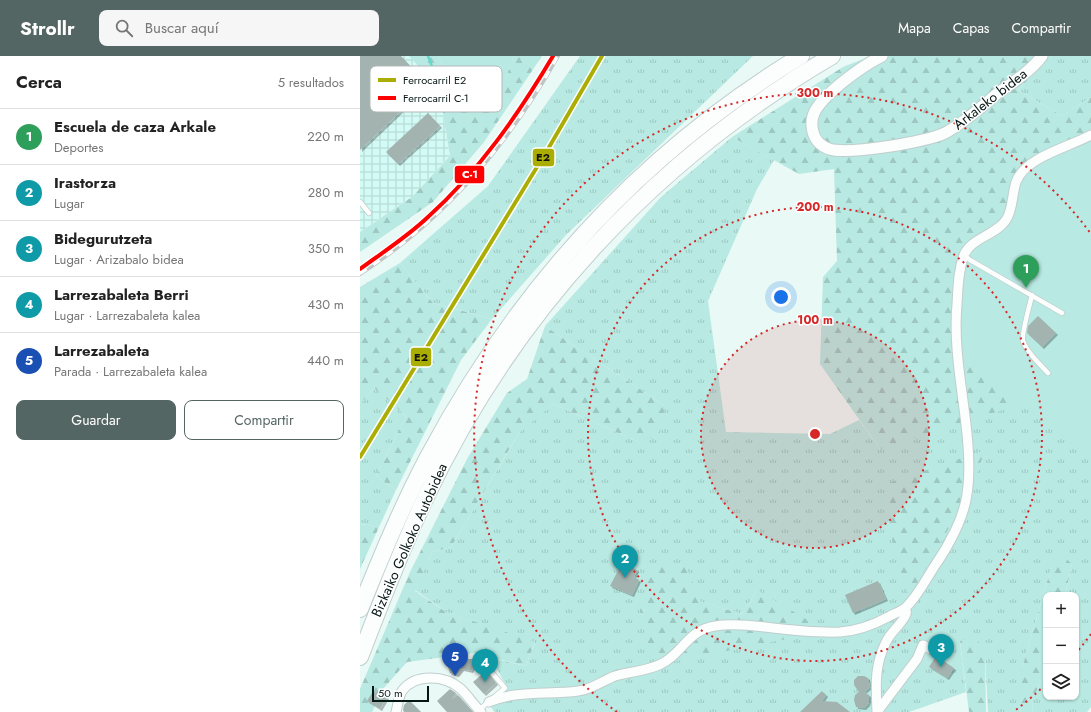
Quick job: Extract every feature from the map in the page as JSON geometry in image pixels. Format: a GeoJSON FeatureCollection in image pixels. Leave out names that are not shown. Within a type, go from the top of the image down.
{"type":"FeatureCollection","features":[{"type":"Feature","properties":{"kind":"highway","name":"Bizkaiko Golkoko Autobidea"},"geometry":{"type":"LineString","coordinates":[[360,609],[404,506],[427,459],[471,382],[530,297],[562,258],[613,202],[649,169],[717,114],[801,56]]}},
{"type":"Feature","properties":{"kind":"highway","name":"Bizkaiko Golkoko Autobidea"},"geometry":{"type":"LineString","coordinates":[[360,657],[409,533],[444,461],[482,393],[530,324],[556,290],[590,250],[628,210],[669,173],[720,131],[802,74],[832,56]]}},
{"type":"Feature","properties":{"kind":"street","name":"Arkaleko bidea"},"geometry":{"type":"LineString","coordinates":[[882,56],[846,80],[824,100],[815,112],[812,119],[813,134],[822,145],[829,149],[846,151],[909,143],[944,133],[959,124],[1038,62],[1042,56]]}},
{"type":"Feature","properties":{"kind":"street"},"geometry":{"type":"LineString","coordinates":[[489,702],[494,699],[518,695],[581,691],[615,676],[658,665],[669,659],[682,648],[690,637],[705,628],[718,625],[840,632],[874,624],[905,608],[919,591],[941,557],[958,523],[964,508],[967,494],[968,449],[956,330],[959,279],[964,255],[973,245],[1001,226],[1007,220],[1010,213],[1017,180],[1022,172],[1044,156],[1091,135]]}},
{"type":"Feature","properties":{"kind":"street"},"geometry":{"type":"LineString","coordinates":[[877,712],[876,673],[880,657],[891,633],[906,615],[905,608]]}},
{"type":"Feature","properties":{"kind":"street"},"geometry":{"type":"LineString","coordinates":[[877,712],[916,659],[924,645],[934,651]]}},
{"type":"Feature","properties":{"kind":"street"},"geometry":{"type":"LineString","coordinates":[[396,712],[400,697],[406,687],[418,680],[431,678],[454,684],[480,711]]}},
{"type":"Feature","properties":{"kind":"lane"},"geometry":{"type":"LineString","coordinates":[[360,202],[369,213]]}},
{"type":"Feature","properties":{"kind":"lane"},"geometry":{"type":"LineString","coordinates":[[964,255],[970,260],[1062,312]]}},
{"type":"Feature","properties":{"kind":"lane"},"geometry":{"type":"LineString","coordinates":[[1032,295],[1030,309],[1022,334],[1022,340],[1026,348],[1048,374]]}},
{"type":"Feature","properties":{"kind":"lane"},"geometry":{"type":"LineString","coordinates":[[480,711],[505,688],[493,674]]}},
{"type":"Feature","properties":{"kind":"shaded area"},"geometry":{"type":"Polygon","coordinates":[[[360,56],[409,56],[418,66],[370,66],[370,112],[443,112],[450,156],[412,197],[360,232],[360,56]]]}},
{"type":"Feature","properties":{"kind":"green space"},"geometry":{"type":"Polygon","coordinates":[[[409,56],[438,56],[443,66],[418,66],[409,56]]]}},
{"type":"Feature","properties":{"kind":"green space"},"geometry":{"type":"Polygon","coordinates":[[[438,56],[514,56],[505,79],[502,79],[502,66],[443,66],[438,56]]]}},
{"type":"Feature","properties":{"kind":"green space"},"geometry":{"type":"Polygon","coordinates":[[[514,56],[542,56],[484,142],[433,202],[360,252],[360,232],[412,197],[450,156],[443,112],[502,112],[502,79],[505,79],[514,56]]]}},
{"type":"Feature","properties":{"kind":"green space"},"geometry":{"type":"Polygon","coordinates":[[[580,56],[753,56],[566,235],[492,319],[433,303],[400,263],[488,186],[580,56]]]}},
{"type":"Feature","properties":{"kind":"green space"},"geometry":{"type":"Polygon","coordinates":[[[871,56],[1051,56],[1018,90],[1062,116],[1091,97],[1091,141],[1027,402],[880,449],[820,364],[823,277],[837,261],[834,169],[799,174],[732,137],[843,67],[871,56]]]}},
{"type":"Feature","properties":{"kind":"green space"},"geometry":{"type":"Polygon","coordinates":[[[1051,56],[1091,56],[1091,97],[1062,116],[1018,90],[1051,56]]]}},
{"type":"Feature","properties":{"kind":"green space"},"geometry":{"type":"Polygon","coordinates":[[[732,137],[774,160],[757,189],[708,301],[726,432],[830,434],[859,420],[880,449],[1091,141],[1091,707],[1087,712],[1033,712],[1032,701],[1043,677],[1043,700],[1079,700],[1079,592],[1066,592],[1072,564],[1051,568],[1022,668],[1022,703],[1020,712],[988,712],[985,656],[960,642],[966,692],[909,712],[495,712],[488,704],[508,689],[491,658],[526,666],[535,643],[446,612],[415,590],[432,552],[451,547],[521,430],[553,404],[641,443],[665,406],[545,326],[661,197],[732,137]],[[757,590],[742,614],[701,602],[646,639],[817,633],[757,590]]]}},
{"type":"Feature","properties":{"kind":"green space"},"geometry":{"type":"Polygon","coordinates":[[[1091,138],[1091,451],[1080,450],[989,379],[967,358],[959,342],[963,268],[971,248],[1003,227],[1020,181],[1027,172],[1040,162],[1091,138]]]}},
{"type":"Feature","properties":{"kind":"green space"},"geometry":{"type":"Polygon","coordinates":[[[400,263],[433,303],[492,319],[461,360],[396,490],[376,476],[406,416],[374,388],[360,404],[360,287],[400,263]]]}},
{"type":"Feature","properties":{"kind":"green space"},"geometry":{"type":"Polygon","coordinates":[[[545,326],[665,406],[660,433],[641,443],[553,404],[519,433],[451,547],[432,552],[415,591],[446,612],[535,642],[526,666],[474,653],[407,662],[382,690],[372,712],[360,712],[360,689],[410,572],[467,459],[507,393],[527,379],[545,326]]]}},
{"type":"Feature","properties":{"kind":"green space"},"geometry":{"type":"Polygon","coordinates":[[[374,388],[406,416],[376,476],[396,490],[379,527],[360,524],[360,404],[374,388]]]}},
{"type":"Feature","properties":{"kind":"green space"},"geometry":{"type":"Polygon","coordinates":[[[985,450],[971,490],[908,598],[888,523],[889,483],[985,450]]]}},
{"type":"Feature","properties":{"kind":"green space"},"geometry":{"type":"Polygon","coordinates":[[[360,524],[379,527],[360,569],[360,524]]]}},
{"type":"Feature","properties":{"kind":"green space"},"geometry":{"type":"Polygon","coordinates":[[[1062,555],[1072,564],[1066,592],[1044,592],[1051,568],[1062,555]]]}},
{"type":"Feature","properties":{"kind":"green space"},"geometry":{"type":"Polygon","coordinates":[[[685,564],[701,602],[742,614],[757,590],[819,627],[817,633],[660,664],[646,639],[640,611],[652,566],[685,564]]]}},
{"type":"Feature","properties":{"kind":"green space"},"geometry":{"type":"Polygon","coordinates":[[[1043,596],[1043,677],[1032,701],[1033,712],[1020,712],[1022,703],[1022,668],[1043,596]]]}},
{"type":"Feature","properties":{"kind":"green space"},"geometry":{"type":"Polygon","coordinates":[[[976,636],[985,656],[986,712],[969,712],[960,641],[976,636]]]}},
{"type":"Feature","properties":{"kind":"building"},"geometry":{"type":"Polygon","coordinates":[[[360,56],[401,56],[410,66],[370,66],[370,112],[400,112],[360,150],[360,56]]]}},
{"type":"Feature","properties":{"kind":"building"},"geometry":{"type":"Polygon","coordinates":[[[428,113],[440,126],[398,164],[386,152],[428,113]]]}},
{"type":"Feature","properties":{"kind":"building"},"geometry":{"type":"Polygon","coordinates":[[[1038,316],[1056,333],[1042,347],[1027,333],[1028,326],[1038,316]]]}},
{"type":"Feature","properties":{"kind":"building"},"geometry":{"type":"Polygon","coordinates":[[[622,563],[637,570],[634,577],[639,580],[632,595],[610,586],[622,563]]]}},
{"type":"Feature","properties":{"kind":"building"},"geometry":{"type":"Polygon","coordinates":[[[878,581],[886,599],[853,613],[845,595],[878,581]]]}},
{"type":"Feature","properties":{"kind":"building"},"geometry":{"type":"Polygon","coordinates":[[[936,656],[954,668],[947,678],[929,667],[936,656]]]}},
{"type":"Feature","properties":{"kind":"building"},"geometry":{"type":"Polygon","coordinates":[[[465,659],[473,659],[474,666],[471,671],[462,669],[457,675],[450,673],[448,667],[452,663],[465,659]]]}},
{"type":"Feature","properties":{"kind":"building"},"geometry":{"type":"Polygon","coordinates":[[[487,670],[496,683],[484,694],[473,682],[487,670]]]}},
{"type":"Feature","properties":{"kind":"building"},"geometry":{"type":"Polygon","coordinates":[[[858,676],[868,678],[870,687],[864,692],[869,695],[869,701],[864,708],[856,707],[854,700],[855,695],[859,692],[854,685],[854,680],[858,676]]]}},
{"type":"Feature","properties":{"kind":"building"},"geometry":{"type":"Polygon","coordinates":[[[450,689],[456,693],[452,699],[458,695],[473,712],[447,712],[437,701],[450,689]]]}},
{"type":"Feature","properties":{"kind":"building"},"geometry":{"type":"Polygon","coordinates":[[[373,691],[376,693],[377,691],[387,697],[380,709],[367,701],[373,691]]]}},
{"type":"Feature","properties":{"kind":"building"},"geometry":{"type":"Polygon","coordinates":[[[822,691],[826,695],[822,701],[837,702],[850,712],[800,712],[822,691]]]}},
{"type":"Feature","properties":{"kind":"building"},"geometry":{"type":"Polygon","coordinates":[[[409,700],[421,712],[404,712],[404,705],[409,700]]]}},
{"type":"Feature","properties":{"kind":"waterway"},"geometry":{"type":"LineString","coordinates":[[428,56],[432,66]]}},
{"type":"Feature","properties":{"kind":"railway"},"geometry":{"type":"LineString","coordinates":[[360,274],[420,229],[447,204],[472,177],[496,149],[518,119],[558,56]]}},
{"type":"Feature","properties":{"kind":"rail line","name":"C-1"},"geometry":{"type":"LineString","coordinates":[[360,269],[420,224],[464,181],[512,121],[553,56]]}},
{"type":"Feature","properties":{"kind":"rail line","name":"E2"},"geometry":{"type":"LineString","coordinates":[[360,457],[548,149],[602,56]]}},
{"type":"Feature","properties":{"kind":"place","name":"Escuela de caza Arkale"},"geometry":{"type":"Point","coordinates":[1026,288]}},
{"type":"Feature","properties":{"kind":"place","name":"Irastorza"},"geometry":{"type":"Point","coordinates":[625,578]}},
{"type":"Feature","properties":{"kind":"place","name":"Bidegurutzeta"},"geometry":{"type":"Point","coordinates":[941,667]}},
{"type":"Feature","properties":{"kind":"place","name":"Larrezabaleta"},"geometry":{"type":"Point","coordinates":[455,676]}},
{"type":"Feature","properties":{"kind":"place","name":"Larrezabaleta Berri"},"geometry":{"type":"Point","coordinates":[485,682]}}]}
